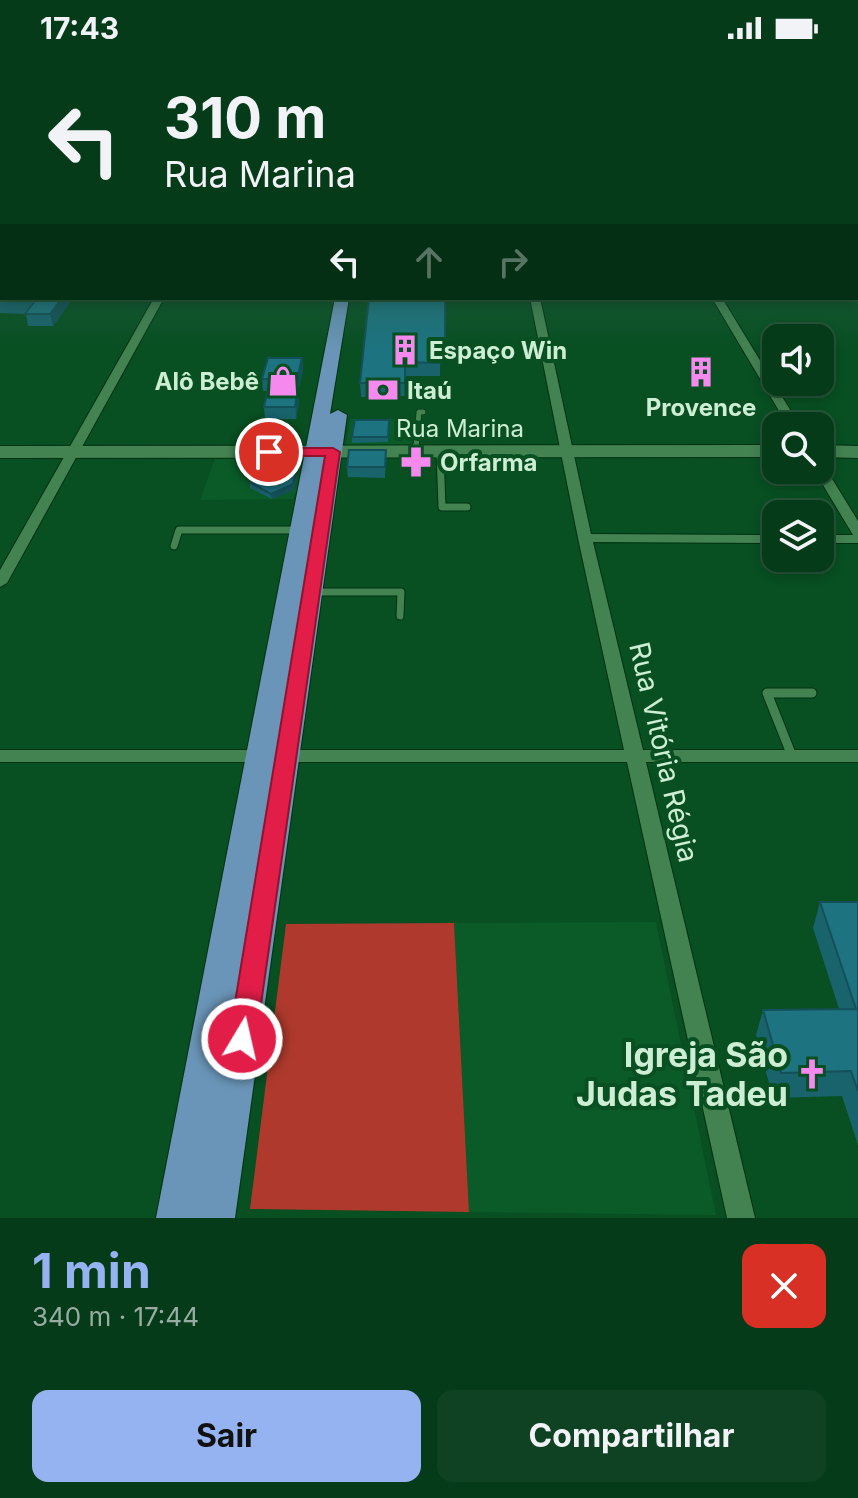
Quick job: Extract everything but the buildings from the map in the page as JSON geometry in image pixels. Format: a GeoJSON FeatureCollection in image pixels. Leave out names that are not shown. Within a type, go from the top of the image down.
{"type":"FeatureCollection","features":[{"type":"Feature","properties":{"kind":"main road"},"geometry":{"type":"LineString","coordinates":[[176,1218],[272,756],[311,592],[342,300]]}},
{"type":"Feature","properties":{"kind":"main road"},"geometry":{"type":"LineString","coordinates":[[215,1218],[301,530],[324,452],[355,300]]}},
{"type":"Feature","properties":{"kind":"street"},"geometry":{"type":"LineString","coordinates":[[0,583],[158,300]]}},
{"type":"Feature","properties":{"kind":"street","name":"Rua Vitória Régia"},"geometry":{"type":"LineString","coordinates":[[535,300],[585,538],[741,1218]]}},
{"type":"Feature","properties":{"kind":"street"},"geometry":{"type":"LineString","coordinates":[[718,300],[786,412]]}},
{"type":"Feature","properties":{"kind":"street","name":"Rua Marina"},"geometry":{"type":"LineString","coordinates":[[0,452],[762,451]]}},
{"type":"Feature","properties":{"kind":"street"},"geometry":{"type":"LineString","coordinates":[[834,451],[858,452]]}},
{"type":"Feature","properties":{"kind":"street"},"geometry":{"type":"LineString","coordinates":[[829,484],[858,532]]}},
{"type":"Feature","properties":{"kind":"street"},"geometry":{"type":"LineString","coordinates":[[585,538],[762,539]]}},
{"type":"Feature","properties":{"kind":"street"},"geometry":{"type":"LineString","coordinates":[[834,539],[858,539]]}},
{"type":"Feature","properties":{"kind":"street"},"geometry":{"type":"LineString","coordinates":[[0,756],[858,756]]}},
{"type":"Feature","properties":{"kind":"lane"},"geometry":{"type":"LineString","coordinates":[[416,452],[419,412],[423,412]]}},
{"type":"Feature","properties":{"kind":"lane"},"geometry":{"type":"LineString","coordinates":[[440,452],[442,507],[467,507]]}},
{"type":"Feature","properties":{"kind":"lane"},"geometry":{"type":"LineString","coordinates":[[174,546],[179,530],[301,530]]}},
{"type":"Feature","properties":{"kind":"lane"},"geometry":{"type":"LineString","coordinates":[[311,592],[401,592],[400,616]]}},
{"type":"Feature","properties":{"kind":"lane"},"geometry":{"type":"LineString","coordinates":[[792,756],[767,693],[812,693]]}},
{"type":"Feature","properties":{"kind":"shaded area"},"geometry":{"type":"Polygon","coordinates":[[[350,419],[413,419],[412,447],[346,446],[350,419]]]}},
{"type":"Feature","properties":{"kind":"shaded area"},"geometry":{"type":"Polygon","coordinates":[[[215,458],[304,458],[294,499],[200,500],[215,458]]]}},
{"type":"Feature","properties":{"kind":"shaded area"},"geometry":{"type":"Polygon","coordinates":[[[656,922],[716,1215],[469,1212],[454,923],[656,922]]]}},
{"type":"Feature","properties":{"kind":"shaded area"},"geometry":{"type":"Polygon","coordinates":[[[454,923],[469,1212],[250,1209],[286,924],[454,923]]]}},
{"type":"Feature","properties":{"kind":"place","name":"Espaço Win"},"geometry":{"type":"Point","coordinates":[405,350]}},
{"type":"Feature","properties":{"kind":"place","name":"Provence"},"geometry":{"type":"Point","coordinates":[701,372]}},
{"type":"Feature","properties":{"kind":"place","name":"Alô Bebê"},"geometry":{"type":"Point","coordinates":[283,381]}},
{"type":"Feature","properties":{"kind":"place","name":"Itaú"},"geometry":{"type":"Point","coordinates":[383,390]}},
{"type":"Feature","properties":{"kind":"place","name":"Orfarma"},"geometry":{"type":"Point","coordinates":[416,462]}},
{"type":"Feature","properties":{"kind":"place","name":"Igreja São Judas Tadeu"},"geometry":{"type":"Point","coordinates":[812,1074]}},
{"type":"Feature","properties":{"kind":"route"},"geometry":{"type":"LineString","coordinates":[[242,1039],[333,452],[269,452]]}}]}
